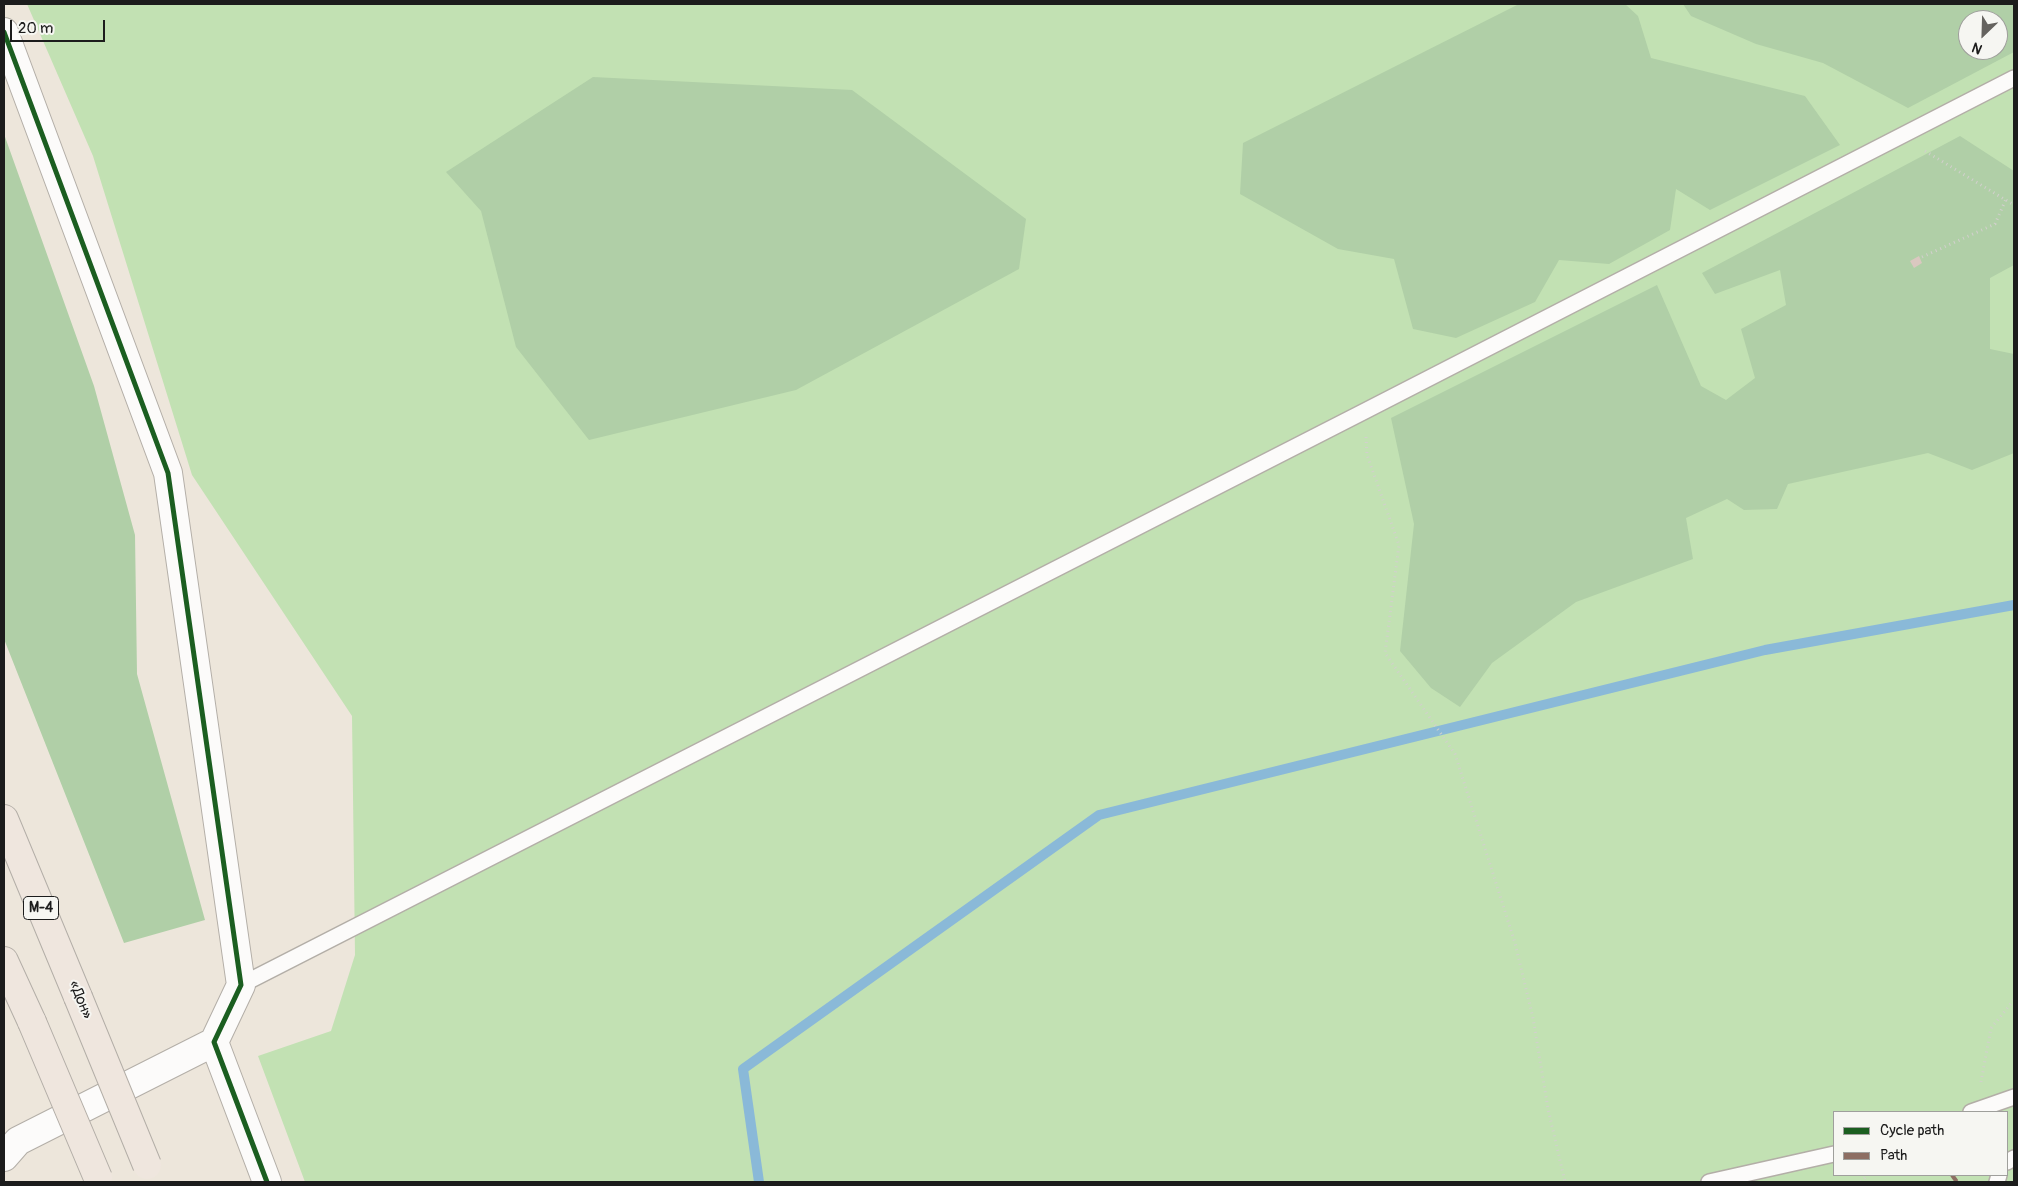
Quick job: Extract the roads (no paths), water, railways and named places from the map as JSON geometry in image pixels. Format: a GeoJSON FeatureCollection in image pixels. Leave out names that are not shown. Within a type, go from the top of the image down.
{"type":"FeatureCollection","features":[{"type":"Feature","properties":{"kind":"highway","name":"«Дон»"},"geometry":{"type":"LineString","coordinates":[[4,820],[150,1174]]}},
{"type":"Feature","properties":{"kind":"highway"},"geometry":{"type":"LineString","coordinates":[[4,961],[99,1180]]}},
{"type":"Feature","properties":{"kind":"street"},"geometry":{"type":"LineString","coordinates":[[4,32],[168,473],[241,985],[214,1042],[18,1141],[4,1157]]}},
{"type":"Feature","properties":{"kind":"street"},"geometry":{"type":"LineString","coordinates":[[214,1042],[267,1182]]}},
{"type":"Feature","properties":{"kind":"lane"},"geometry":{"type":"LineString","coordinates":[[241,985],[1365,412],[2014,78]]}},
{"type":"Feature","properties":{"kind":"lane"},"geometry":{"type":"LineString","coordinates":[[1974,1111],[2014,1097]]}},
{"type":"Feature","properties":{"kind":"lane"},"geometry":{"type":"LineString","coordinates":[[1709,1182],[1833,1154]]}},
{"type":"Feature","properties":{"kind":"waterway"},"geometry":{"type":"LineString","coordinates":[[759,1182],[743,1069],[1099,815],[1765,650],[2014,605]]}}]}
